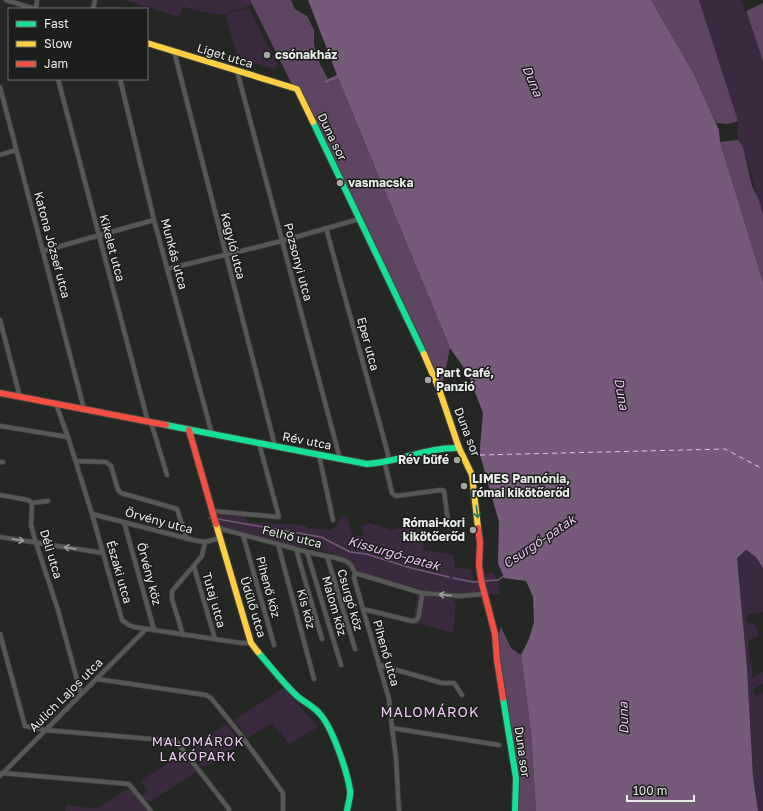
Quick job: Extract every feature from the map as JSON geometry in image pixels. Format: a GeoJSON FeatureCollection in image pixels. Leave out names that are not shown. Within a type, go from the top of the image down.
{"type":"FeatureCollection","features":[{"type":"Feature","properties":{"kind":"street"},"geometry":{"type":"LineString","coordinates":[[6,0],[33,8]]}},
{"type":"Feature","properties":{"kind":"street","name":"Liget utca"},"geometry":{"type":"LineString","coordinates":[[148,43],[297,89]]}},
{"type":"Feature","properties":{"kind":"street","name":"Kagyló utca"},"geometry":{"type":"LineString","coordinates":[[174,51],[275,446]]}},
{"type":"Feature","properties":{"kind":"street","name":"Pozsonyi utca"},"geometry":{"type":"LineString","coordinates":[[237,71],[340,459]]}},
{"type":"Feature","properties":{"kind":"street","name":"Kikelet utca"},"geometry":{"type":"LineString","coordinates":[[58,80],[98,235],[149,422]]}},
{"type":"Feature","properties":{"kind":"street","name":"Munkás utca"},"geometry":{"type":"LineString","coordinates":[[120,80],[154,220],[212,434]]}},
{"type":"Feature","properties":{"kind":"street","name":"Katona József utca"},"geometry":{"type":"LineString","coordinates":[[0,87],[84,409]]}},
{"type":"Feature","properties":{"kind":"street","name":"Duna sor"},"geometry":{"type":"LineString","coordinates":[[297,89],[439,389],[459,448],[467,463],[474,487],[480,542],[479,566],[481,581],[494,634],[516,778],[515,811]]}},
{"type":"Feature","properties":{"kind":"street"},"geometry":{"type":"LineString","coordinates":[[0,155],[16,150]]}},
{"type":"Feature","properties":{"kind":"street"},"geometry":{"type":"LineString","coordinates":[[167,269],[282,241],[359,219]]}},
{"type":"Feature","properties":{"kind":"street"},"geometry":{"type":"LineString","coordinates":[[43,251],[154,220]]}},
{"type":"Feature","properties":{"kind":"street","name":"Eper utca"},"geometry":{"type":"LineString","coordinates":[[326,228],[388,454],[388,460],[385,464],[392,493],[396,496],[441,490],[444,491],[448,521]]}},
{"type":"Feature","properties":{"kind":"street"},"geometry":{"type":"LineString","coordinates":[[0,320],[20,397]]}},
{"type":"Feature","properties":{"kind":"street","name":"Rév utca"},"geometry":{"type":"LineString","coordinates":[[0,393],[366,464],[385,464],[443,448],[459,448]]}},
{"type":"Feature","properties":{"kind":"street","name":"Északi utca"},"geometry":{"type":"LineString","coordinates":[[56,404],[76,461],[122,620],[129,625],[146,629],[246,644],[251,643]]}},
{"type":"Feature","properties":{"kind":"street"},"geometry":{"type":"LineString","coordinates":[[149,422],[167,475]]}},
{"type":"Feature","properties":{"kind":"street"},"geometry":{"type":"LineString","coordinates":[[0,426],[68,437]]}},
{"type":"Feature","properties":{"kind":"street","name":"Üdülő utca"},"geometry":{"type":"LineString","coordinates":[[189,430],[251,643],[276,674],[297,696],[319,713],[326,722],[340,754],[348,778],[350,791],[347,811]]}},
{"type":"Feature","properties":{"kind":"street"},"geometry":{"type":"LineString","coordinates":[[213,511],[279,517],[259,443]]}},
{"type":"Feature","properties":{"kind":"street"},"geometry":{"type":"LineString","coordinates":[[319,455],[333,520]]}},
{"type":"Feature","properties":{"kind":"street"},"geometry":{"type":"LineString","coordinates":[[76,461],[106,462],[111,466],[118,490],[121,493],[177,509],[187,539]]}},
{"type":"Feature","properties":{"kind":"street"},"geometry":{"type":"LineString","coordinates":[[0,495],[28,500],[32,503],[48,501]]}},
{"type":"Feature","properties":{"kind":"street","name":"Déli utca"},"geometry":{"type":"LineString","coordinates":[[32,503],[32,525],[36,543],[58,610],[81,694]]}},
{"type":"Feature","properties":{"kind":"street","name":"Örvény utca"},"geometry":{"type":"LineString","coordinates":[[92,514],[187,539],[205,542],[221,538]]}},
{"type":"Feature","properties":{"kind":"street","name":"Örvény köz"},"geometry":{"type":"LineString","coordinates":[[124,522],[154,630]]}},
{"type":"Feature","properties":{"kind":"street","name":"Felhő utca"},"geometry":{"type":"LineString","coordinates":[[218,528],[346,561],[351,565],[355,573]]}},
{"type":"Feature","properties":{"kind":"street","name":"Pihenő köz"},"geometry":{"type":"LineString","coordinates":[[243,535],[274,645]]}},
{"type":"Feature","properties":{"kind":"street"},"geometry":{"type":"LineString","coordinates":[[0,537],[103,553]]}},
{"type":"Feature","properties":{"kind":"street"},"geometry":{"type":"LineString","coordinates":[[183,635],[172,599],[172,591],[202,556],[205,542]]}},
{"type":"Feature","properties":{"kind":"street","name":"Kis köz"},"geometry":{"type":"LineString","coordinates":[[278,544],[314,679]]}},
{"type":"Feature","properties":{"kind":"street"},"geometry":{"type":"LineString","coordinates":[[296,549],[322,639]]}},
{"type":"Feature","properties":{"kind":"street","name":"Malom köz"},"geometry":{"type":"LineString","coordinates":[[307,552],[340,665]]}},
{"type":"Feature","properties":{"kind":"street","name":"Csurgó köz"},"geometry":{"type":"LineString","coordinates":[[327,556],[355,649]]}},
{"type":"Feature","properties":{"kind":"street","name":"Tutaj utca"},"geometry":{"type":"LineString","coordinates":[[194,567],[214,639]]}},
{"type":"Feature","properties":{"kind":"street"},"geometry":{"type":"LineString","coordinates":[[355,573],[422,593],[454,595],[484,594]]}},
{"type":"Feature","properties":{"kind":"street","name":"Pihenő utca"},"geometry":{"type":"LineString","coordinates":[[355,573],[354,578],[389,699],[396,758],[399,811]]}},
{"type":"Feature","properties":{"kind":"street"},"geometry":{"type":"LineString","coordinates":[[363,609],[412,621],[416,620],[419,617],[422,593]]}},
{"type":"Feature","properties":{"kind":"street","name":"Aulich Lajos utca"},"geometry":{"type":"LineString","coordinates":[[1,774],[146,629]]}},
{"type":"Feature","properties":{"kind":"street"},"geometry":{"type":"LineString","coordinates":[[0,634],[25,726],[45,730],[176,741],[229,809],[229,811]]}},
{"type":"Feature","properties":{"kind":"street"},"geometry":{"type":"LineString","coordinates":[[379,665],[442,683],[454,683],[462,695]]}},
{"type":"Feature","properties":{"kind":"street"},"geometry":{"type":"LineString","coordinates":[[97,679],[206,695],[215,702],[231,722],[283,794],[283,811]]}},
{"type":"Feature","properties":{"kind":"street"},"geometry":{"type":"LineString","coordinates":[[392,728],[499,745]]}},
{"type":"Feature","properties":{"kind":"street"},"geometry":{"type":"LineString","coordinates":[[1,774],[129,784],[151,811]]}},
{"type":"Feature","properties":{"kind":"shaded area"},"geometry":{"type":"Polygon","coordinates":[[[124,0],[250,0],[253,5],[220,15],[193,10],[183,6],[179,17],[124,0]]]}},
{"type":"Feature","properties":{"kind":"shaded area"},"geometry":{"type":"Polygon","coordinates":[[[250,0],[291,0],[295,9],[307,16],[314,30],[314,45],[320,64],[328,79],[324,81],[325,84],[338,78],[450,348],[442,387],[250,0]]]}},
{"type":"Feature","properties":{"kind":"shaded area"},"geometry":{"type":"Polygon","coordinates":[[[651,0],[699,0],[738,121],[728,124],[716,123],[693,72],[651,0]]]}},
{"type":"Feature","properties":{"kind":"shaded area"},"geometry":{"type":"Polygon","coordinates":[[[699,0],[741,0],[763,61],[763,215],[743,147],[738,140],[738,121],[699,0]]]}},
{"type":"Feature","properties":{"kind":"shaded area"},"geometry":{"type":"Polygon","coordinates":[[[763,3],[763,61],[746,11],[763,3]]]}},
{"type":"Feature","properties":{"kind":"shaded area"},"geometry":{"type":"Polygon","coordinates":[[[249,8],[278,65],[274,69],[238,58],[225,14],[249,8]]]}},
{"type":"Feature","properties":{"kind":"shaded area"},"geometry":{"type":"Polygon","coordinates":[[[738,140],[743,147],[752,186],[759,200],[763,215],[763,282],[720,142],[738,140]]]}},
{"type":"Feature","properties":{"kind":"shaded area"},"geometry":{"type":"Polygon","coordinates":[[[215,514],[244,516],[248,522],[302,525],[309,528],[332,530],[340,522],[340,516],[347,517],[353,536],[364,536],[361,526],[370,523],[392,530],[401,528],[421,530],[424,550],[454,555],[454,566],[456,568],[471,569],[473,580],[483,577],[484,574],[493,572],[499,583],[500,594],[496,595],[477,592],[456,593],[425,590],[361,572],[348,560],[317,549],[286,544],[218,525],[215,514]]]}},
{"type":"Feature","properties":{"kind":"shaded area"},"geometry":{"type":"Polygon","coordinates":[[[745,550],[756,557],[763,568],[763,612],[747,615],[747,622],[755,624],[759,635],[749,641],[749,653],[753,677],[763,672],[763,684],[754,689],[755,696],[763,693],[763,811],[758,811],[753,777],[747,668],[737,558],[745,550]]]}},
{"type":"Feature","properties":{"kind":"shaded area"},"geometry":{"type":"Polygon","coordinates":[[[418,594],[452,599],[456,603],[453,633],[412,622],[418,594]]]}},
{"type":"Feature","properties":{"kind":"shaded area"},"geometry":{"type":"Polygon","coordinates":[[[501,627],[511,648],[521,655],[531,732],[536,811],[519,811],[518,780],[496,643],[501,627]]]}},
{"type":"Feature","properties":{"kind":"shaded area"},"geometry":{"type":"Polygon","coordinates":[[[284,688],[318,727],[289,744],[272,723],[248,738],[234,720],[284,688]]]}},
{"type":"Feature","properties":{"kind":"shaded area"},"geometry":{"type":"Polygon","coordinates":[[[226,724],[242,743],[203,768],[192,751],[189,751],[226,724]]]}},
{"type":"Feature","properties":{"kind":"shaded area"},"geometry":{"type":"Polygon","coordinates":[[[178,756],[183,763],[187,760],[196,772],[148,803],[143,795],[148,791],[141,781],[178,756]]]}},
{"type":"Feature","properties":{"kind":"shaded area"},"geometry":{"type":"Polygon","coordinates":[[[129,788],[147,811],[65,811],[66,805],[97,809],[129,788]]]}},
{"type":"Feature","properties":{"kind":"water","name":"Duna"},"geometry":{"type":"Polygon","coordinates":[[[308,0],[651,0],[693,72],[719,130],[720,142],[763,282],[763,568],[756,557],[746,550],[737,558],[747,668],[753,777],[758,811],[536,811],[531,732],[521,655],[529,639],[534,622],[533,597],[526,581],[504,578],[498,563],[499,522],[480,455],[483,413],[468,374],[450,348],[338,78],[325,84],[324,81],[337,75],[308,0]]]}},
{"type":"Feature","properties":{"kind":"waterway","name":"Kissurgó-patak"},"geometry":{"type":"LineString","coordinates":[[218,519],[321,537],[350,552],[366,554],[411,568],[449,577]]}},
{"type":"Feature","properties":{"kind":"waterway","name":"Csurgó-patak"},"geometry":{"type":"LineString","coordinates":[[483,581],[498,580],[504,576]]}},
{"type":"Feature","properties":{"kind":"waterway","name":"Csurgó-patak"},"geometry":{"type":"LineString","coordinates":[[453,578],[479,582]]}},
{"type":"Feature","properties":{"kind":"ferry route"},"geometry":{"type":"LineString","coordinates":[[480,455],[725,449],[763,469]]}},
{"type":"Feature","properties":{"kind":"traffic: fast"},"geometry":{"type":"LineString","coordinates":[[313,122],[424,354]]}},
{"type":"Feature","properties":{"kind":"traffic: fast"},"geometry":{"type":"LineString","coordinates":[[166,425],[367,464],[390,461],[424,452],[447,448],[459,448]]}},
{"type":"Feature","properties":{"kind":"traffic: fast"},"geometry":{"type":"LineString","coordinates":[[258,652],[292,691],[314,708],[324,719],[334,738],[348,782],[350,795],[347,811]]}},
{"type":"Feature","properties":{"kind":"traffic: fast"},"geometry":{"type":"LineString","coordinates":[[503,698],[516,778],[515,811]]}},
{"type":"Feature","properties":{"kind":"traffic: slow"},"geometry":{"type":"LineString","coordinates":[[148,43],[297,89],[313,122]]}},
{"type":"Feature","properties":{"kind":"traffic: slow"},"geometry":{"type":"LineString","coordinates":[[424,354],[439,389],[459,448],[472,475],[478,528]]}},
{"type":"Feature","properties":{"kind":"traffic: slow"},"geometry":{"type":"LineString","coordinates":[[216,524],[251,643],[258,652]]}},
{"type":"Feature","properties":{"kind":"traffic: jam"},"geometry":{"type":"LineString","coordinates":[[0,393],[166,425]]}},
{"type":"Feature","properties":{"kind":"traffic: jam"},"geometry":{"type":"LineString","coordinates":[[189,430],[216,524]]}},
{"type":"Feature","properties":{"kind":"traffic: jam"},"geometry":{"type":"LineString","coordinates":[[478,528],[480,542],[479,566],[482,584],[495,634],[497,660],[503,698]]}},
{"type":"Feature","properties":{"kind":"place","name":"csónakház"},"geometry":{"type":"Point","coordinates":[267,55]}},
{"type":"Feature","properties":{"kind":"place","name":"vasmacska"},"geometry":{"type":"Point","coordinates":[340,183]}},
{"type":"Feature","properties":{"kind":"place","name":"Part Café, Panzió"},"geometry":{"type":"Point","coordinates":[428,380]}},
{"type":"Feature","properties":{"kind":"place","name":"Rév büfé"},"geometry":{"type":"Point","coordinates":[457,460]}},
{"type":"Feature","properties":{"kind":"place","name":"LIMES Pannónia, római kikötőerőd"},"geometry":{"type":"Point","coordinates":[464,486]}},
{"type":"Feature","properties":{"kind":"place","name":"Római-kori kikötőerőd"},"geometry":{"type":"Point","coordinates":[473,530]}},
{"type":"Feature","properties":{"kind":"district","name":"MALOMÁROK"},"geometry":{"type":"Point","coordinates":[430,712]}},
{"type":"Feature","properties":{"kind":"district","name":"MALOMÁROK LAKÓPARK"},"geometry":{"type":"Point","coordinates":[198,748]}}]}
